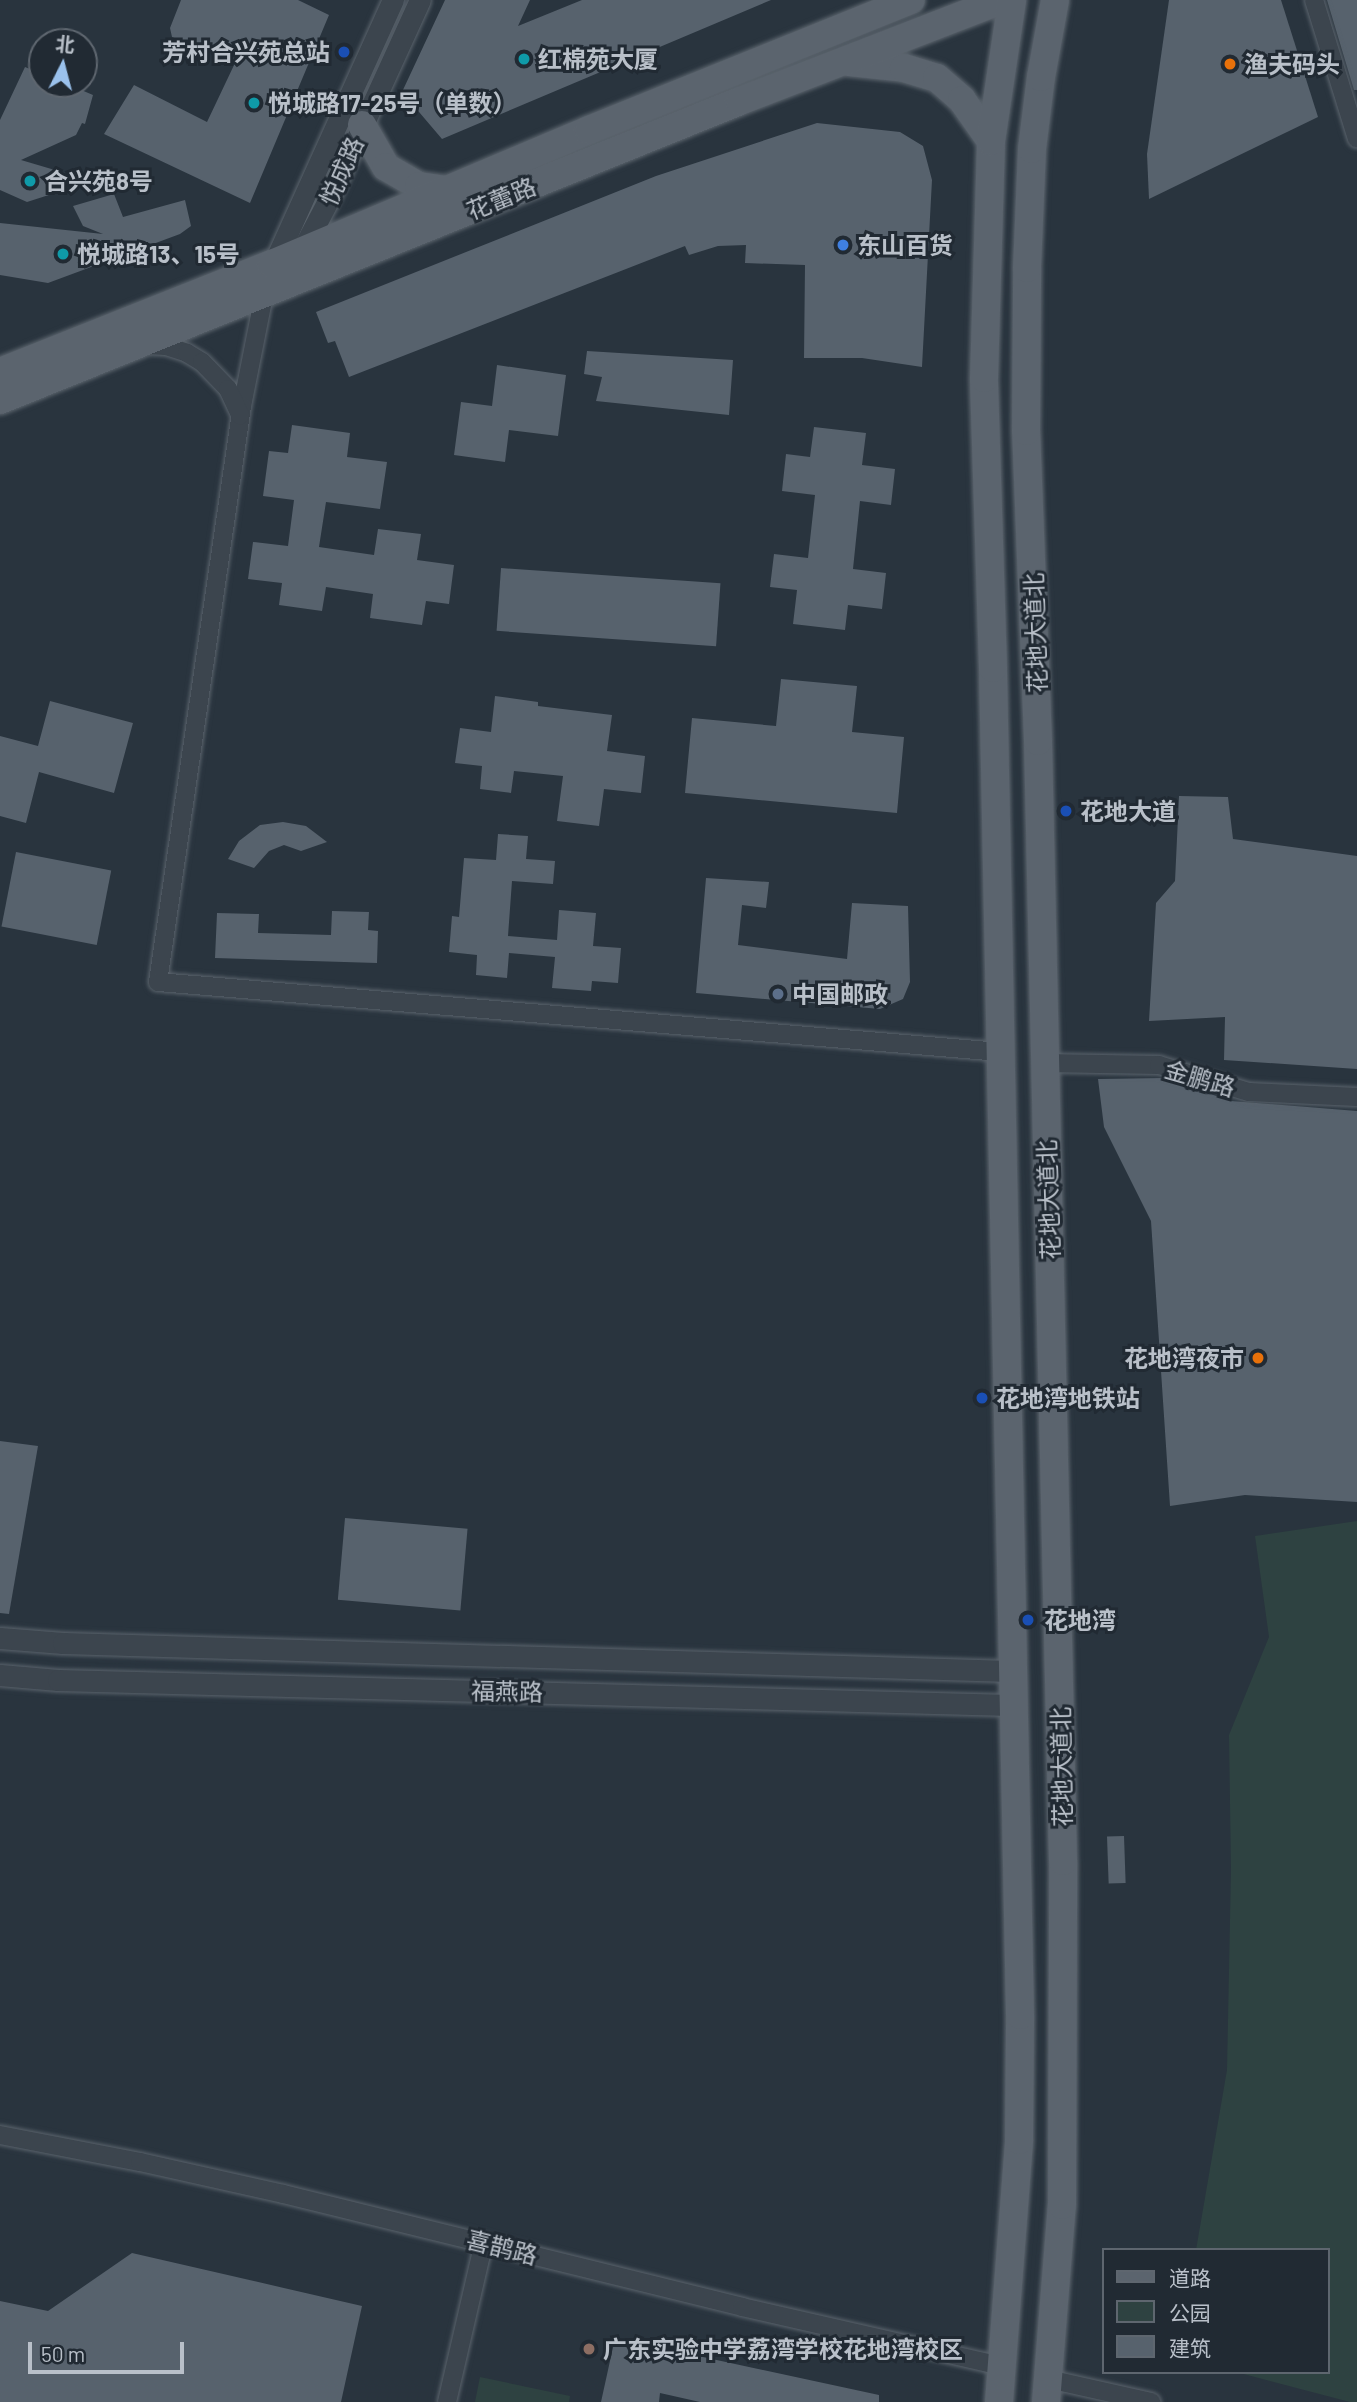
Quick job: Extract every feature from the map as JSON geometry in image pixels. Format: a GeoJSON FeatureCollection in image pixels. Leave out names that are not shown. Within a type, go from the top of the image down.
{"type":"FeatureCollection","features":[{"type":"Feature","properties":{"kind":"main road","name":"花蕾路"},"geometry":{"type":"LineString","coordinates":[[0,372],[272,264],[911,0]]}},
{"type":"Feature","properties":{"kind":"main road","name":"花蕾路"},"geometry":{"type":"LineString","coordinates":[[0,400],[843,61],[1002,0]]}},
{"type":"Feature","properties":{"kind":"main road","name":"花地大道北"},"geometry":{"type":"LineString","coordinates":[[999,2402],[1019,2140],[1015,1704],[984,378],[991,141],[1012,0]]}},
{"type":"Feature","properties":{"kind":"main road","name":"花地大道北"},"geometry":{"type":"LineString","coordinates":[[1047,2390],[1062,2205],[1063,1861],[1037,714],[1026,431],[1027,281],[1032,149],[1055,0]]}},
{"type":"Feature","properties":{"kind":"main road"},"geometry":{"type":"LineString","coordinates":[[843,61],[904,68],[937,78],[962,100],[991,141]]}},
{"type":"Feature","properties":{"kind":"main road"},"geometry":{"type":"LineString","coordinates":[[362,125],[386,167],[419,186],[446,190]]}},
{"type":"Feature","properties":{"kind":"street","name":"悦成路"},"geometry":{"type":"LineString","coordinates":[[264,295],[272,264],[393,0]]}},
{"type":"Feature","properties":{"kind":"street","name":"悦成路"},"geometry":{"type":"LineString","coordinates":[[264,295],[301,252],[325,207],[420,0]]}},
{"type":"Feature","properties":{"kind":"street"},"geometry":{"type":"LineString","coordinates":[[1314,0],[1357,139]]}},
{"type":"Feature","properties":{"kind":"street"},"geometry":{"type":"LineString","coordinates":[[264,295],[240,415],[158,982],[1000,1052]]}},
{"type":"Feature","properties":{"kind":"street"},"geometry":{"type":"LineString","coordinates":[[139,345],[166,346],[187,353],[202,362],[228,389],[240,415]]}},
{"type":"Feature","properties":{"kind":"street","name":"金鹏路"},"geometry":{"type":"LineString","coordinates":[[1043,1063],[1159,1065],[1249,1092],[1357,1097]]}},
{"type":"Feature","properties":{"kind":"street","name":"福燕路"},"geometry":{"type":"LineString","coordinates":[[0,1639],[1014,1671]]}},
{"type":"Feature","properties":{"kind":"street","name":"福燕路"},"geometry":{"type":"LineString","coordinates":[[0,1675],[58,1680],[1015,1704]]}},
{"type":"Feature","properties":{"kind":"street","name":"喜鹊路"},"geometry":{"type":"LineString","coordinates":[[0,2135],[140,2162],[1001,2366]]}},
{"type":"Feature","properties":{"kind":"street"},"geometry":{"type":"LineString","coordinates":[[447,2402],[484,2242]]}},
{"type":"Feature","properties":{"kind":"street"},"geometry":{"type":"LineString","coordinates":[[1047,2390],[1150,2402]]}},
{"type":"Feature","properties":{"kind":"green space"},"geometry":{"type":"Polygon","coordinates":[[[1357,1521],[1357,2402],[1244,2374],[1329,2374],[1329,2248],[1196,2248],[1227,2070],[1231,1870],[1229,1735],[1269,1637],[1255,1536],[1357,1521]]]}},
{"type":"Feature","properties":{"kind":"green space"},"geometry":{"type":"Polygon","coordinates":[[[480,2377],[570,2396],[569,2402],[475,2402],[480,2377]]]}},
{"type":"Feature","properties":{"kind":"building","name":"悦城路17-25号（单数）"},"geometry":{"type":"Polygon","coordinates":[[[181,0],[298,0],[329,15],[250,203],[104,134],[134,85],[207,122],[235,63],[172,37],[170,28],[181,0]]]}},
{"type":"Feature","properties":{"kind":"building","name":"红棉苑大厦"},"geometry":{"type":"Polygon","coordinates":[[[445,0],[530,0],[518,26],[582,0],[771,0],[442,139],[402,92],[445,0]]]}},
{"type":"Feature","properties":{"kind":"building","name":"渔夫码头"},"geometry":{"type":"Polygon","coordinates":[[[1169,0],[1281,0],[1318,117],[1149,199],[1147,154],[1169,0]]]}},
{"type":"Feature","properties":{"kind":"building"},"geometry":{"type":"Polygon","coordinates":[[[1327,0],[1357,0],[1357,90],[1354,90],[1327,0]]]}},
{"type":"Feature","properties":{"kind":"building"},"geometry":{"type":"Polygon","coordinates":[[[25,67],[28,68],[28,98],[92,98],[85,124],[82,123],[76,135],[21,160],[65,173],[52,194],[27,202],[0,190],[0,120],[25,67]]]}},
{"type":"Feature","properties":{"kind":"building"},"geometry":{"type":"Polygon","coordinates":[[[817,123],[900,132],[923,146],[932,180],[922,367],[862,358],[804,358],[805,265],[745,263],[746,245],[718,246],[689,255],[685,246],[349,377],[335,341],[328,343],[316,312],[656,176],[817,123]]]}},
{"type":"Feature","properties":{"kind":"building","name":"悦城路13、15号"},"geometry":{"type":"Polygon","coordinates":[[[114,194],[123,217],[185,200],[191,226],[180,234],[48,283],[0,275],[0,223],[103,234],[83,226],[73,206],[114,194]]]}},
{"type":"Feature","properties":{"kind":"building"},"geometry":{"type":"Polygon","coordinates":[[[587,351],[733,360],[729,415],[596,401],[602,377],[584,374],[587,351]]]}},
{"type":"Feature","properties":{"kind":"building"},"geometry":{"type":"Polygon","coordinates":[[[497,365],[566,375],[558,436],[509,430],[505,462],[454,455],[461,402],[492,406],[497,365]]]}},
{"type":"Feature","properties":{"kind":"building"},"geometry":{"type":"Polygon","coordinates":[[[292,425],[350,433],[347,457],[387,462],[380,509],[326,502],[319,547],[374,555],[378,529],[421,534],[417,560],[454,565],[449,604],[426,601],[422,625],[370,618],[373,594],[326,587],[322,611],[279,605],[282,583],[248,579],[253,542],[288,546],[294,500],[263,496],[269,451],[288,453],[292,425]]]}},
{"type":"Feature","properties":{"kind":"building"},"geometry":{"type":"Polygon","coordinates":[[[814,427],[866,433],[862,465],[895,469],[891,505],[860,501],[853,569],[886,573],[882,609],[848,605],[845,630],[793,624],[797,590],[770,587],[774,554],[808,558],[815,495],[782,491],[786,454],[810,457],[814,427]]]}},
{"type":"Feature","properties":{"kind":"building"},"geometry":{"type":"Polygon","coordinates":[[[501,568],[720,583],[716,646],[497,631],[501,568]]]}},
{"type":"Feature","properties":{"kind":"building"},"geometry":{"type":"Polygon","coordinates":[[[781,679],[857,686],[852,732],[904,737],[897,813],[685,793],[692,718],[776,726],[781,679]]]}},
{"type":"Feature","properties":{"kind":"building"},"geometry":{"type":"Polygon","coordinates":[[[495,696],[538,702],[538,706],[612,715],[607,751],[645,756],[641,793],[604,789],[599,826],[557,821],[563,776],[514,771],[511,793],[480,789],[482,766],[455,763],[460,728],[491,732],[495,696]]]}},
{"type":"Feature","properties":{"kind":"building"},"geometry":{"type":"Polygon","coordinates":[[[50,701],[133,723],[114,793],[39,772],[26,823],[0,816],[0,736],[38,746],[50,701]]]}},
{"type":"Feature","properties":{"kind":"building"},"geometry":{"type":"Polygon","coordinates":[[[1179,796],[1228,797],[1233,839],[1357,856],[1357,1069],[1224,1060],[1225,1017],[1149,1021],[1156,903],[1175,881],[1179,796]]]}},
{"type":"Feature","properties":{"kind":"building"},"geometry":{"type":"Polygon","coordinates":[[[283,822],[306,826],[327,842],[301,851],[284,845],[269,851],[254,868],[228,859],[239,841],[260,825],[283,822]]]}},
{"type":"Feature","properties":{"kind":"building"},"geometry":{"type":"Polygon","coordinates":[[[498,834],[528,836],[526,859],[555,861],[553,884],[512,881],[508,936],[557,940],[559,910],[596,913],[593,946],[621,948],[618,983],[592,981],[591,991],[552,988],[555,957],[509,953],[507,978],[476,975],[477,955],[449,952],[452,916],[459,917],[464,858],[496,860],[498,834]]]}},
{"type":"Feature","properties":{"kind":"building"},"geometry":{"type":"Polygon","coordinates":[[[16,852],[111,871],[97,945],[1,927],[16,852]]]}},
{"type":"Feature","properties":{"kind":"building"},"geometry":{"type":"Polygon","coordinates":[[[706,878],[769,882],[766,908],[742,905],[738,945],[847,959],[852,903],[908,906],[910,982],[903,999],[880,1009],[696,993],[706,878]]]}},
{"type":"Feature","properties":{"kind":"building"},"geometry":{"type":"Polygon","coordinates":[[[332,911],[369,912],[368,930],[378,931],[377,963],[215,958],[217,913],[259,914],[258,933],[331,935],[332,911]]]}},
{"type":"Feature","properties":{"kind":"building","name":"花地湾夜市"},"geometry":{"type":"Polygon","coordinates":[[[1163,1078],[1231,1101],[1357,1111],[1357,1502],[1245,1495],[1170,1506],[1151,1221],[1104,1127],[1098,1079],[1163,1078]]]}},
{"type":"Feature","properties":{"kind":"building"},"geometry":{"type":"Polygon","coordinates":[[[0,1441],[38,1446],[9,1614],[0,1613],[0,1441]]]}},
{"type":"Feature","properties":{"kind":"building"},"geometry":{"type":"Polygon","coordinates":[[[345,1518],[468,1529],[460,1610],[338,1600],[345,1518]]]}},
{"type":"Feature","properties":{"kind":"building"},"geometry":{"type":"Polygon","coordinates":[[[1124,1836],[1126,1883],[1109,1884],[1107,1837],[1124,1836]]]}},
{"type":"Feature","properties":{"kind":"building"},"geometry":{"type":"Polygon","coordinates":[[[132,2253],[362,2306],[341,2402],[0,2402],[0,2301],[48,2311],[132,2253]]]}},
{"type":"Feature","properties":{"kind":"building"},"geometry":{"type":"Polygon","coordinates":[[[615,2338],[879,2395],[879,2402],[700,2402],[660,2393],[659,2402],[601,2402],[615,2338]]]}},
{"type":"Feature","properties":{"kind":"place","name":"芳村合兴苑总站"},"geometry":{"type":"Point","coordinates":[344,52]}},
{"type":"Feature","properties":{"kind":"place","name":"红棉苑大厦"},"geometry":{"type":"Point","coordinates":[524,59]}},
{"type":"Feature","properties":{"kind":"place","name":"渔夫码头"},"geometry":{"type":"Point","coordinates":[1230,64]}},
{"type":"Feature","properties":{"kind":"place","name":"悦城路17-25号（单数）"},"geometry":{"type":"Point","coordinates":[254,103]}},
{"type":"Feature","properties":{"kind":"place","name":"合兴苑8号"},"geometry":{"type":"Point","coordinates":[30,181]}},
{"type":"Feature","properties":{"kind":"place","name":"东山百货"},"geometry":{"type":"Point","coordinates":[843,245]}},
{"type":"Feature","properties":{"kind":"place","name":"悦城路13、15号"},"geometry":{"type":"Point","coordinates":[63,254]}},
{"type":"Feature","properties":{"kind":"place","name":"花地大道"},"geometry":{"type":"Point","coordinates":[1066,811]}},
{"type":"Feature","properties":{"kind":"place","name":"中国邮政"},"geometry":{"type":"Point","coordinates":[778,994]}},
{"type":"Feature","properties":{"kind":"place","name":"花地湾夜市"},"geometry":{"type":"Point","coordinates":[1258,1358]}},
{"type":"Feature","properties":{"kind":"place","name":"花地湾地铁站"},"geometry":{"type":"Point","coordinates":[982,1398]}},
{"type":"Feature","properties":{"kind":"place","name":"花地湾"},"geometry":{"type":"Point","coordinates":[1028,1620]}},
{"type":"Feature","properties":{"kind":"place","name":"广东实验中学荔湾学校花地湾校区"},"geometry":{"type":"Point","coordinates":[589,2349]}}]}
